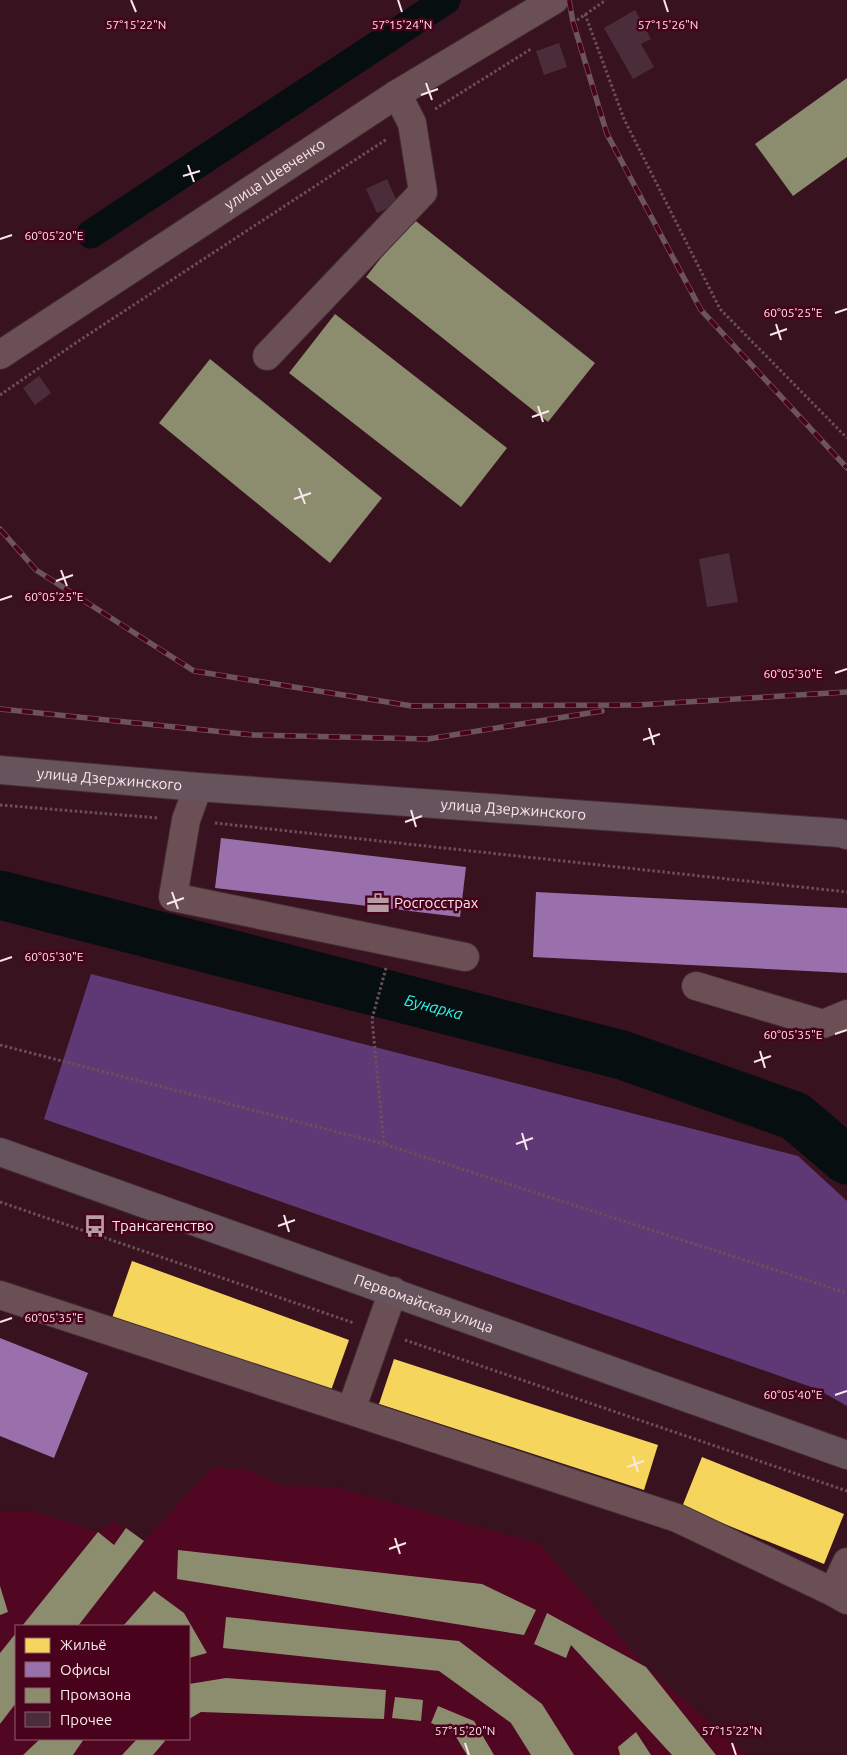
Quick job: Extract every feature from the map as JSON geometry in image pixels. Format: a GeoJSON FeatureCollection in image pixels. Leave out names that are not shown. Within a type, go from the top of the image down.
{"type":"FeatureCollection","features":[{"type":"Feature","properties":{"kind":"main road","name":"улица Дзержинского"},"geometry":{"type":"LineString","coordinates":[[0,770],[198,787],[847,835]]}},
{"type":"Feature","properties":{"kind":"main road","name":"Первомайская улица"},"geometry":{"type":"LineString","coordinates":[[0,1152],[847,1455]]}},
{"type":"Feature","properties":{"kind":"street","name":"улица Шевченко"},"geometry":{"type":"LineString","coordinates":[[0,354],[397,94],[554,0]]}},
{"type":"Feature","properties":{"kind":"street"},"geometry":{"type":"LineString","coordinates":[[267,356],[423,192],[412,123],[397,94]]}},
{"type":"Feature","properties":{"kind":"street"},"geometry":{"type":"LineString","coordinates":[[198,787],[186,820],[173,897],[465,957]]}},
{"type":"Feature","properties":{"kind":"street"},"geometry":{"type":"LineString","coordinates":[[696,986],[823,1024],[847,1014]]}},
{"type":"Feature","properties":{"kind":"street"},"geometry":{"type":"LineString","coordinates":[[351,1410],[394,1292]]}},
{"type":"Feature","properties":{"kind":"street"},"geometry":{"type":"LineString","coordinates":[[0,1295],[677,1518],[840,1596],[847,1562]]}},
{"type":"Feature","properties":{"kind":"path"},"geometry":{"type":"LineString","coordinates":[[564,28],[606,0]]}},
{"type":"Feature","properties":{"kind":"path"},"geometry":{"type":"LineString","coordinates":[[585,14],[624,118],[720,310],[847,438]]}},
{"type":"Feature","properties":{"kind":"path"},"geometry":{"type":"LineString","coordinates":[[0,395],[88,334],[412,123],[539,44]]}},
{"type":"Feature","properties":{"kind":"path"},"geometry":{"type":"LineString","coordinates":[[0,805],[186,820],[847,892]]}},
{"type":"Feature","properties":{"kind":"path"},"geometry":{"type":"LineString","coordinates":[[384,1144],[372,1019],[385,972]]}},
{"type":"Feature","properties":{"kind":"path"},"geometry":{"type":"LineString","coordinates":[[0,1046],[384,1144],[847,1293]]}},
{"type":"Feature","properties":{"kind":"path"},"geometry":{"type":"LineString","coordinates":[[0,1202],[847,1491]]}},
{"type":"Feature","properties":{"kind":"shaded area"},"geometry":{"type":"Polygon","coordinates":[[[91,974],[798,1156],[847,1201],[847,1406],[817,1389],[44,1119],[91,974]]]}},
{"type":"Feature","properties":{"kind":"shaded area"},"geometry":{"type":"Polygon","coordinates":[[[213,1467],[250,1471],[283,1486],[335,1487],[540,1544],[646,1667],[747,1755],[0,1755],[0,1512],[33,1511],[98,1532],[113,1521],[144,1541],[213,1467]]]}},
{"type":"Feature","properties":{"kind":"building: Жильё"},"geometry":{"type":"Polygon","coordinates":[[[132,1261],[349,1340],[329,1396],[112,1318],[132,1261]]]}},
{"type":"Feature","properties":{"kind":"building: Жильё"},"geometry":{"type":"Polygon","coordinates":[[[394,1359],[658,1445],[644,1490],[379,1404],[394,1359]]]}},
{"type":"Feature","properties":{"kind":"building: Жильё"},"geometry":{"type":"Polygon","coordinates":[[[702,1457],[844,1514],[824,1564],[682,1507],[702,1457]]]}},
{"type":"Feature","properties":{"kind":"building: Офисы"},"geometry":{"type":"Polygon","coordinates":[[[221,838],[466,867],[460,917],[215,888],[221,838]]]}},
{"type":"Feature","properties":{"kind":"building: Офисы"},"geometry":{"type":"Polygon","coordinates":[[[536,892],[847,908],[847,973],[533,957],[536,892]]]}},
{"type":"Feature","properties":{"kind":"building: Офисы"},"geometry":{"type":"Polygon","coordinates":[[[0,1338],[88,1373],[54,1458],[0,1436],[0,1338]]]}},
{"type":"Feature","properties":{"kind":"building: Промзона"},"geometry":{"type":"Polygon","coordinates":[[[847,78],[847,157],[793,196],[755,144],[847,78]]]}},
{"type":"Feature","properties":{"kind":"building: Промзона"},"geometry":{"type":"Polygon","coordinates":[[[412,218],[595,363],[548,422],[366,277],[412,218]]]}},
{"type":"Feature","properties":{"kind":"building: Промзона"},"geometry":{"type":"Polygon","coordinates":[[[335,314],[507,448],[461,507],[289,373],[335,314]]]}},
{"type":"Feature","properties":{"kind":"building: Промзона"},"geometry":{"type":"Polygon","coordinates":[[[210,359],[382,498],[330,563],[159,423],[210,359]]]}},
{"type":"Feature","properties":{"kind":"building: Промзона"},"geometry":{"type":"Polygon","coordinates":[[[126,1528],[144,1541],[79,1625],[23,1625],[98,1532],[114,1545],[126,1528]]]}},
{"type":"Feature","properties":{"kind":"building: Промзона"},"geometry":{"type":"Polygon","coordinates":[[[178,1550],[482,1584],[536,1610],[524,1635],[177,1579],[178,1550]]]}},
{"type":"Feature","properties":{"kind":"building: Промзона"},"geometry":{"type":"Polygon","coordinates":[[[0,1586],[8,1612],[0,1615],[0,1586]]]}},
{"type":"Feature","properties":{"kind":"building: Промзона"},"geometry":{"type":"Polygon","coordinates":[[[154,1591],[184,1613],[207,1653],[190,1658],[190,1625],[124,1625],[154,1591]]]}},
{"type":"Feature","properties":{"kind":"building: Промзона"},"geometry":{"type":"Polygon","coordinates":[[[547,1613],[646,1667],[716,1755],[672,1755],[571,1645],[566,1658],[534,1644],[547,1613]]]}},
{"type":"Feature","properties":{"kind":"building: Промзона"},"geometry":{"type":"Polygon","coordinates":[[[226,1617],[459,1641],[542,1704],[574,1755],[531,1755],[511,1723],[439,1671],[223,1648],[226,1617]]]}},
{"type":"Feature","properties":{"kind":"building: Промзона"},"geometry":{"type":"Polygon","coordinates":[[[15,1634],[15,1704],[0,1724],[0,1653],[15,1634]]]}},
{"type":"Feature","properties":{"kind":"building: Промзона"},"geometry":{"type":"Polygon","coordinates":[[[226,1678],[386,1690],[384,1719],[201,1712],[190,1718],[190,1684],[226,1678]]]}},
{"type":"Feature","properties":{"kind":"building: Промзона"},"geometry":{"type":"Polygon","coordinates":[[[395,1697],[423,1700],[421,1721],[392,1718],[395,1697]]]}},
{"type":"Feature","properties":{"kind":"building: Промзона"},"geometry":{"type":"Polygon","coordinates":[[[438,1706],[474,1721],[494,1755],[467,1755],[453,1732],[431,1723],[438,1706]]]}},
{"type":"Feature","properties":{"kind":"building: Промзона"},"geometry":{"type":"Polygon","coordinates":[[[636,1732],[651,1755],[620,1755],[618,1747],[636,1732]]]}},
{"type":"Feature","properties":{"kind":"building: Промзона"},"geometry":{"type":"Polygon","coordinates":[[[39,1740],[83,1740],[73,1755],[23,1755],[39,1740]]]}},
{"type":"Feature","properties":{"kind":"building: Промзона"},"geometry":{"type":"Polygon","coordinates":[[[136,1740],[165,1741],[153,1755],[122,1755],[136,1740]]]}},
{"type":"Feature","properties":{"kind":"building: Прочее"},"geometry":{"type":"Polygon","coordinates":[[[635,10],[651,39],[641,44],[654,67],[633,79],[604,28],[635,10]]]}},
{"type":"Feature","properties":{"kind":"building: Прочее"},"geometry":{"type":"Polygon","coordinates":[[[559,43],[567,67],[544,75],[536,51],[559,43]]]}},
{"type":"Feature","properties":{"kind":"building: Прочее"},"geometry":{"type":"Polygon","coordinates":[[[387,179],[398,204],[377,213],[366,189],[387,179]]]}},
{"type":"Feature","properties":{"kind":"building: Прочее"},"geometry":{"type":"Polygon","coordinates":[[[39,376],[51,393],[35,405],[23,388],[39,376]]]}},
{"type":"Feature","properties":{"kind":"building: Прочее"},"geometry":{"type":"Polygon","coordinates":[[[729,553],[738,602],[707,607],[699,559],[729,553]]]}},
{"type":"Feature","properties":{"kind":"waterway"},"geometry":{"type":"LineString","coordinates":[[91,234],[446,0]]}},
{"type":"Feature","properties":{"kind":"waterway","name":"Бунарка"},"geometry":{"type":"LineString","coordinates":[[0,895],[622,1055],[795,1116],[847,1160]]}},
{"type":"Feature","properties":{"kind":"railway"},"geometry":{"type":"LineString","coordinates":[[569,0],[573,22],[607,134],[701,310],[847,468]]}},
{"type":"Feature","properties":{"kind":"railway"},"geometry":{"type":"LineString","coordinates":[[0,529],[36,570],[194,671],[412,706],[637,705],[847,692]]}},
{"type":"Feature","properties":{"kind":"railway"},"geometry":{"type":"LineString","coordinates":[[0,709],[253,735],[428,739],[602,711]]}},
{"type":"Feature","properties":{"kind":"place","name":"Росгосстрах"},"geometry":{"type":"Point","coordinates":[378,903]}},
{"type":"Feature","properties":{"kind":"place","name":"Трансагенство"},"geometry":{"type":"Point","coordinates":[95,1226]}}]}
